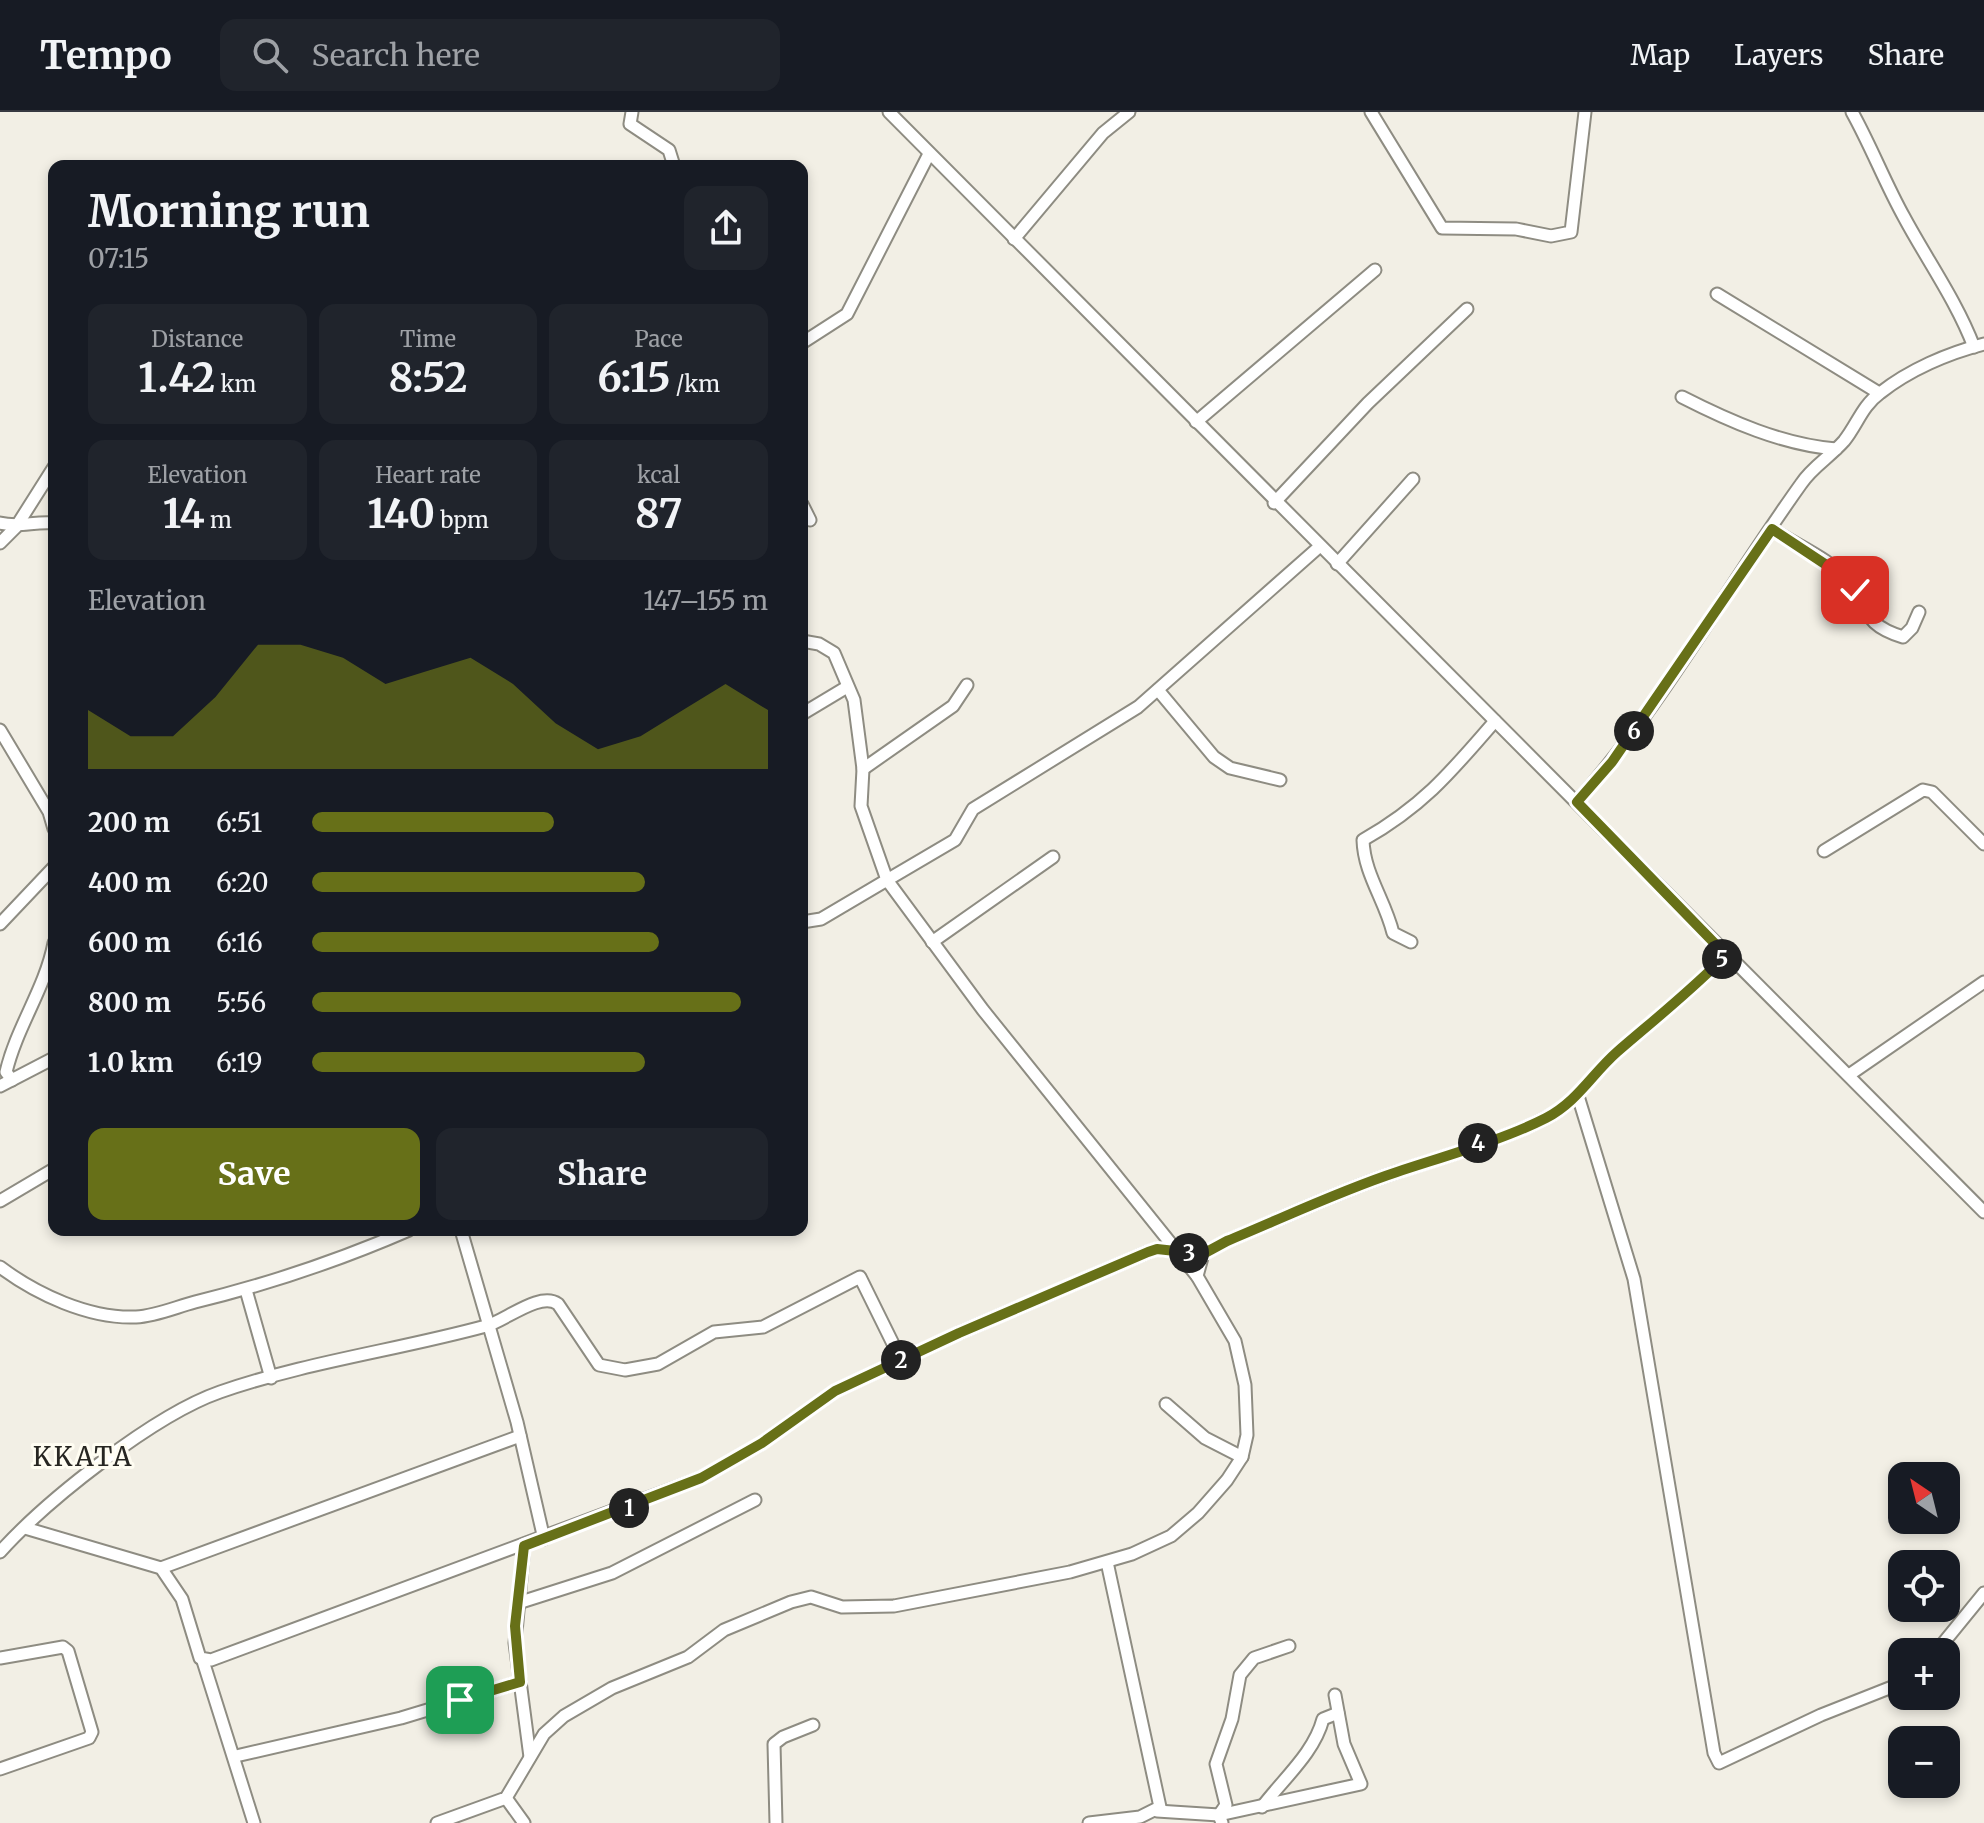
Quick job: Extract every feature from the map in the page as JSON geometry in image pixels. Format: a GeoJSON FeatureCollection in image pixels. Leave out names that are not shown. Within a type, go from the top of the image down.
{"type":"FeatureCollection","features":[{"type":"Feature","properties":{"kind":"street"},"geometry":{"type":"LineString","coordinates":[[632,112],[630,124],[669,150],[672,160]]}},
{"type":"Feature","properties":{"kind":"street"},"geometry":{"type":"LineString","coordinates":[[889,112],[1274,503],[1577,802],[1984,1212]]}},
{"type":"Feature","properties":{"kind":"street"},"geometry":{"type":"LineString","coordinates":[[1014,239],[1103,133],[1129,112]]}},
{"type":"Feature","properties":{"kind":"street"},"geometry":{"type":"LineString","coordinates":[[1371,112],[1442,228],[1516,229],[1551,236],[1571,232],[1585,112]]}},
{"type":"Feature","properties":{"kind":"street"},"geometry":{"type":"LineString","coordinates":[[1577,802],[1612,762],[1802,481],[1836,449],[1861,411],[1879,393],[1924,366],[1979,345],[1902,214],[1877,157],[1852,112]]}},
{"type":"Feature","properties":{"kind":"street"},"geometry":{"type":"LineString","coordinates":[[808,339],[847,314],[929,154]]}},
{"type":"Feature","properties":{"kind":"street"},"geometry":{"type":"LineString","coordinates":[[1196,422],[1375,270]]}},
{"type":"Feature","properties":{"kind":"street"},"geometry":{"type":"LineString","coordinates":[[1717,294],[1879,393]]}},
{"type":"Feature","properties":{"kind":"street"},"geometry":{"type":"LineString","coordinates":[[1274,503],[1368,403],[1467,309]]}},
{"type":"Feature","properties":{"kind":"street"},"geometry":{"type":"LineString","coordinates":[[1682,397],[1719,415],[1797,443],[1836,449]]}},
{"type":"Feature","properties":{"kind":"street"},"geometry":{"type":"LineString","coordinates":[[0,543],[16,527],[48,476]]}},
{"type":"Feature","properties":{"kind":"street"},"geometry":{"type":"LineString","coordinates":[[1337,564],[1413,479]]}},
{"type":"Feature","properties":{"kind":"street"},"geometry":{"type":"LineString","coordinates":[[808,516],[810,520]]}},
{"type":"Feature","properties":{"kind":"street"},"geometry":{"type":"LineString","coordinates":[[0,523],[16,527],[48,524]]}},
{"type":"Feature","properties":{"kind":"street"},"geometry":{"type":"LineString","coordinates":[[1772,529],[1849,581],[1865,616],[1894,635],[1903,637],[1912,628],[1919,612]]}},
{"type":"Feature","properties":{"kind":"street"},"geometry":{"type":"LineString","coordinates":[[808,921],[821,919],[955,840],[973,809],[1138,707],[1319,547]]}},
{"type":"Feature","properties":{"kind":"street"},"geometry":{"type":"LineString","coordinates":[[437,1823],[506,1798],[516,1787],[544,1734],[564,1716],[612,1688],[688,1657],[724,1630],[791,1602],[811,1597],[842,1607],[894,1606],[1107,1562],[1171,1536],[1198,1513],[1242,1457],[1248,1411],[1242,1363],[1222,1315],[1197,1276],[932,942],[887,880],[861,806],[863,769],[854,700],[834,653],[819,644],[808,642]]}},
{"type":"Feature","properties":{"kind":"street"},"geometry":{"type":"LineString","coordinates":[[863,769],[953,706],[967,685]]}},
{"type":"Feature","properties":{"kind":"street"},"geometry":{"type":"LineString","coordinates":[[808,710],[847,687]]}},
{"type":"Feature","properties":{"kind":"street"},"geometry":{"type":"LineString","coordinates":[[1158,690],[1214,757],[1230,768],[1280,780]]}},
{"type":"Feature","properties":{"kind":"street"},"geometry":{"type":"LineString","coordinates":[[1411,942],[1393,933],[1387,909],[1364,861],[1363,840],[1403,817],[1444,780],[1495,721]]}},
{"type":"Feature","properties":{"kind":"street"},"geometry":{"type":"LineString","coordinates":[[0,730],[48,813]]}},
{"type":"Feature","properties":{"kind":"street"},"geometry":{"type":"LineString","coordinates":[[1824,851],[1923,790],[1932,792],[1984,844]]}},
{"type":"Feature","properties":{"kind":"street"},"geometry":{"type":"LineString","coordinates":[[932,942],[1053,857]]}},
{"type":"Feature","properties":{"kind":"street"},"geometry":{"type":"LineString","coordinates":[[0,924],[48,873]]}},
{"type":"Feature","properties":{"kind":"street"},"geometry":{"type":"LineString","coordinates":[[203,1661],[544,1539],[701,1478],[762,1443],[819,1399],[1148,1252],[1203,1254],[1227,1241],[1397,1172],[1432,1164],[1462,1148],[1546,1118],[1578,1096],[1614,1055],[1686,996],[1726,955]]}},
{"type":"Feature","properties":{"kind":"street"},"geometry":{"type":"LineString","coordinates":[[12,1080],[6,1072],[14,1040],[36,1000],[48,962]]}},
{"type":"Feature","properties":{"kind":"street"},"geometry":{"type":"LineString","coordinates":[[1849,1075],[1982,988]]}},
{"type":"Feature","properties":{"kind":"street"},"geometry":{"type":"LineString","coordinates":[[0,1086],[48,1061]]}},
{"type":"Feature","properties":{"kind":"street"},"geometry":{"type":"LineString","coordinates":[[1578,1096],[1634,1279],[1714,1753],[1719,1763],[1821,1715],[1888,1689]]}},
{"type":"Feature","properties":{"kind":"street"},"geometry":{"type":"LineString","coordinates":[[0,1201],[48,1173]]}},
{"type":"Feature","properties":{"kind":"street"},"geometry":{"type":"LineString","coordinates":[[0,1267],[25,1286],[84,1308],[124,1316],[152,1314],[246,1290],[393,1236]]}},
{"type":"Feature","properties":{"kind":"street"},"geometry":{"type":"LineString","coordinates":[[463,1236],[520,1436],[544,1539]]}},
{"type":"Feature","properties":{"kind":"street"},"geometry":{"type":"LineString","coordinates":[[1197,1276],[1203,1254]]}},
{"type":"Feature","properties":{"kind":"street"},"geometry":{"type":"LineString","coordinates":[[0,1552],[84,1477],[178,1414],[220,1392],[489,1325],[542,1301],[554,1301],[599,1365],[614,1370],[635,1369],[658,1364],[714,1332],[763,1327],[860,1277],[869,1287],[901,1360]]}},
{"type":"Feature","properties":{"kind":"street"},"geometry":{"type":"LineString","coordinates":[[246,1290],[271,1378]]}},
{"type":"Feature","properties":{"kind":"street"},"geometry":{"type":"LineString","coordinates":[[1166,1404],[1205,1438],[1242,1457]]}},
{"type":"Feature","properties":{"kind":"street"},"geometry":{"type":"LineString","coordinates":[[25,1528],[161,1568],[520,1436]]}},
{"type":"Feature","properties":{"kind":"street"},"geometry":{"type":"LineString","coordinates":[[518,1603],[612,1573],[755,1500]]}},
{"type":"Feature","properties":{"kind":"street"},"geometry":{"type":"LineString","coordinates":[[524,1546],[515,1643],[530,1757]]}},
{"type":"Feature","properties":{"kind":"street"},"geometry":{"type":"LineString","coordinates":[[1107,1562],[1157,1786],[1160,1807],[1157,1811]]}},
{"type":"Feature","properties":{"kind":"street"},"geometry":{"type":"LineString","coordinates":[[161,1568],[182,1599],[193,1640],[236,1756],[254,1823]]}},
{"type":"Feature","properties":{"kind":"street"},"geometry":{"type":"LineString","coordinates":[[1947,1638],[1984,1593]]}},
{"type":"Feature","properties":{"kind":"street"},"geometry":{"type":"LineString","coordinates":[[1221,1819],[1226,1805],[1216,1764],[1232,1719],[1240,1675],[1254,1658],[1289,1646]]}},
{"type":"Feature","properties":{"kind":"street"},"geometry":{"type":"LineString","coordinates":[[0,1658],[63,1647],[68,1651],[92,1732],[89,1738],[0,1769]]}},
{"type":"Feature","properties":{"kind":"street"},"geometry":{"type":"LineString","coordinates":[[236,1756],[401,1718],[520,1682]]}},
{"type":"Feature","properties":{"kind":"street"},"geometry":{"type":"LineString","coordinates":[[1089,1823],[1157,1811],[1221,1819],[1361,1784],[1344,1744],[1335,1695]]}},
{"type":"Feature","properties":{"kind":"street"},"geometry":{"type":"LineString","coordinates":[[1262,1807],[1293,1766],[1308,1755],[1323,1719],[1338,1713]]}},
{"type":"Feature","properties":{"kind":"street"},"geometry":{"type":"LineString","coordinates":[[776,1823],[774,1744],[813,1725]]}},
{"type":"Feature","properties":{"kind":"street"},"geometry":{"type":"LineString","coordinates":[[506,1798],[524,1823]]}},
{"type":"Feature","properties":{"kind":"district","name":"KKATA"},"geometry":{"type":"Point","coordinates":[83,1457]}},
{"type":"Feature","properties":{"kind":"route"},"geometry":{"type":"LineString","coordinates":[[460,1700],[520,1682],[515,1626],[524,1546],[648,1501],[701,1478],[762,1443],[819,1399],[959,1333],[1148,1252],[1157,1249],[1203,1254],[1227,1241],[1397,1172],[1432,1164],[1462,1148],[1546,1118],[1578,1096],[1614,1055],[1686,996],[1726,955],[1577,802],[1612,762],[1772,529],[1840,574],[1855,590]]}}]}
